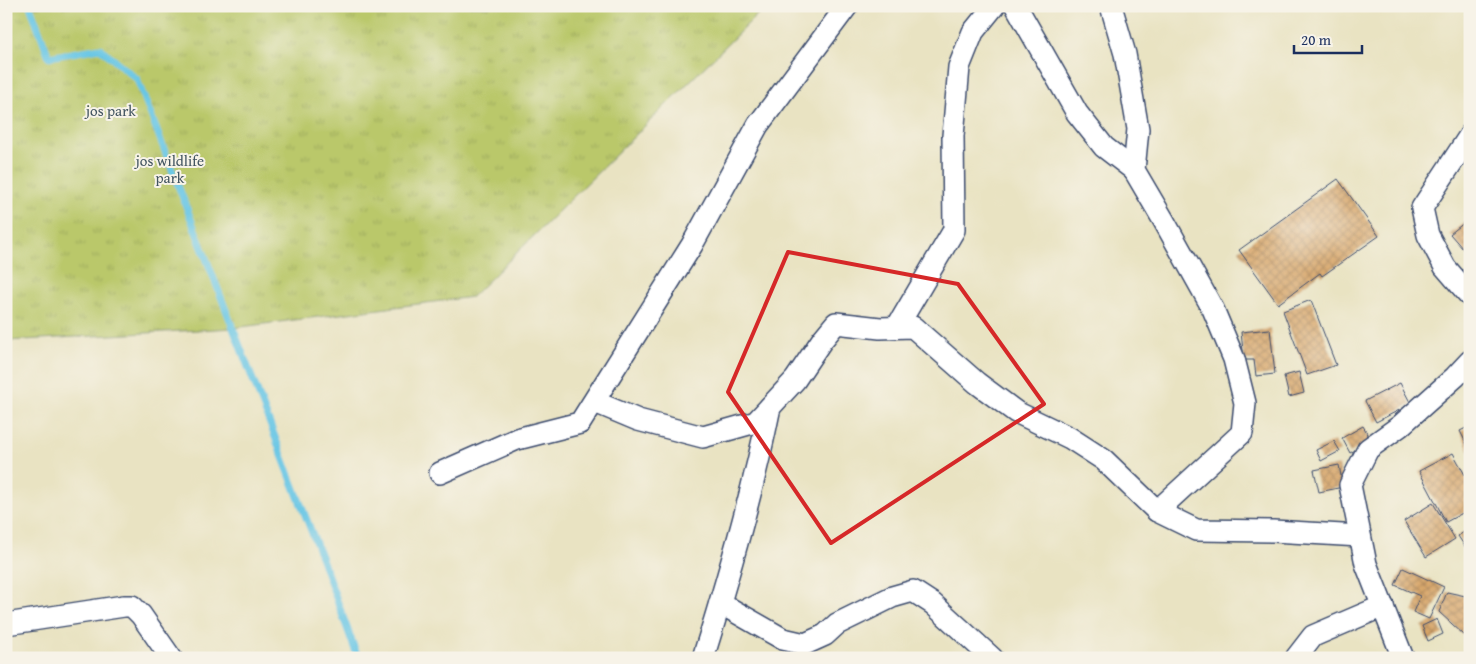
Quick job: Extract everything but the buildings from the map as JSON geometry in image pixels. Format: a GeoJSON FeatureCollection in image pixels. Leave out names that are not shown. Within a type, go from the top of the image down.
{"type":"FeatureCollection","features":[{"type":"Feature","properties":{"kind":"street"},"geometry":{"type":"LineString","coordinates":[[440,473],[517,439],[580,423],[595,402],[692,245],[758,125],[847,6]]}},
{"type":"Feature","properties":{"kind":"street"},"geometry":{"type":"LineString","coordinates":[[897,327],[954,230],[953,136],[959,67],[973,32],[994,6]]}},
{"type":"Feature","properties":{"kind":"street"},"geometry":{"type":"LineString","coordinates":[[1016,6],[1078,113],[1104,147],[1134,170],[1213,309],[1234,359],[1245,403],[1242,433],[1157,511]]}},
{"type":"Feature","properties":{"kind":"street"},"geometry":{"type":"LineString","coordinates":[[1111,6],[1125,54],[1138,130],[1134,170]]}},
{"type":"Feature","properties":{"kind":"street"},"geometry":{"type":"LineString","coordinates":[[1470,134],[1422,208],[1428,235],[1436,251],[1445,266],[1470,296]]}},
{"type":"Feature","properties":{"kind":"street"},"geometry":{"type":"LineString","coordinates":[[595,402],[638,420],[702,437],[756,422],[795,380],[836,323],[880,328],[913,327],[977,383],[1016,412],[1070,438],[1104,460],[1157,511],[1196,530],[1273,531],[1360,536]]}},
{"type":"Feature","properties":{"kind":"street"},"geometry":{"type":"LineString","coordinates":[[1403,658],[1366,564],[1350,485],[1368,449],[1400,426],[1455,377],[1470,361]]}},
{"type":"Feature","properties":{"kind":"street"},"geometry":{"type":"LineString","coordinates":[[703,658],[757,471],[770,407]]}},
{"type":"Feature","properties":{"kind":"street"},"geometry":{"type":"LineString","coordinates":[[720,604],[783,639],[805,644],[825,636],[837,624],[845,620],[892,597],[913,591],[933,604],[992,658]]}},
{"type":"Feature","properties":{"kind":"street"},"geometry":{"type":"LineString","coordinates":[[6,624],[132,606],[171,658]]}},
{"type":"Feature","properties":{"kind":"street"},"geometry":{"type":"LineString","coordinates":[[1296,658],[1313,636],[1383,606]]}},
{"type":"Feature","properties":{"kind":"highlighted area"},"geometry":{"type":"Polygon","coordinates":[[[788,252],[958,284],[1044,404],[831,543],[728,392],[788,252]]]}},
{"type":"Feature","properties":{"kind":"green space","name":"jos wildlife park"},"geometry":{"type":"Polygon","coordinates":[[[6,6],[766,6],[472,297],[233,328],[6,341],[6,6]]]}},
{"type":"Feature","properties":{"kind":"waterway"},"geometry":{"type":"LineString","coordinates":[[30,6],[49,57],[100,48],[137,79],[322,559],[358,658]]}},
{"type":"Feature","properties":{"kind":"park label","name":"jos park"},"geometry":{"type":"Point","coordinates":[111,110]}}]}
